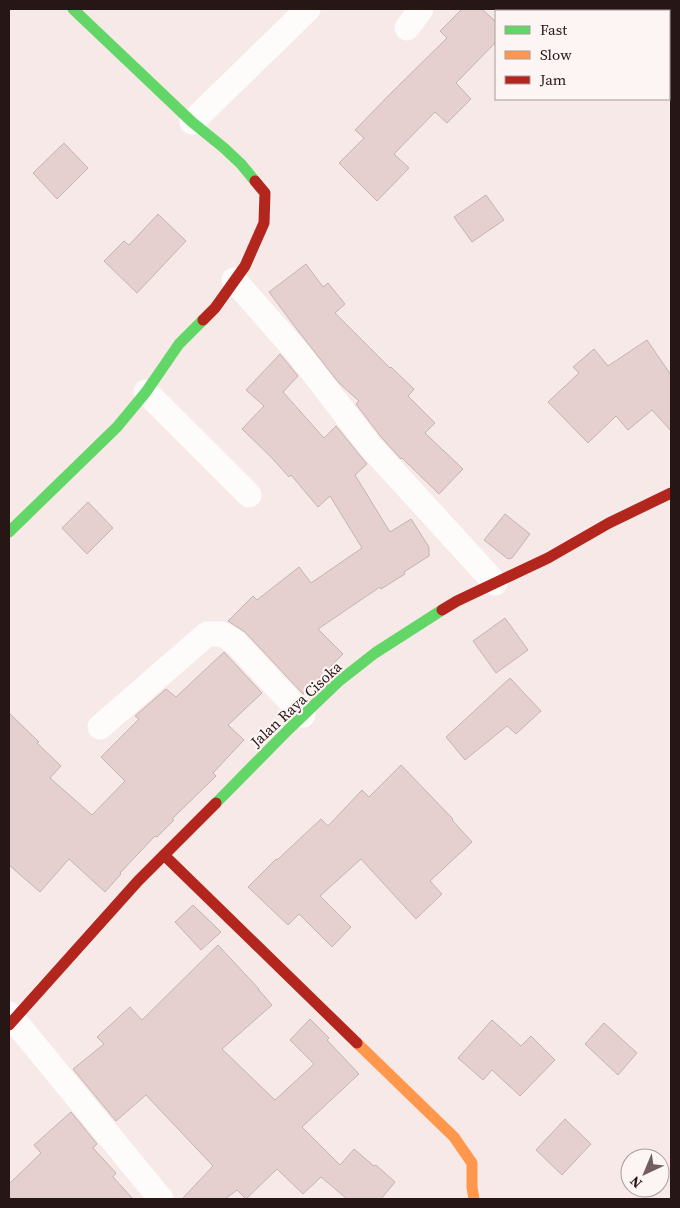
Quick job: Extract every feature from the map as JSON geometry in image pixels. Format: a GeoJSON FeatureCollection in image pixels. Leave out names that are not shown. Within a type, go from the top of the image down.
{"type":"FeatureCollection","features":[{"type":"Feature","properties":{"kind":"street"},"geometry":{"type":"LineString","coordinates":[[9,532],[117,427],[146,392],[179,344],[215,308],[245,266],[264,223],[265,193],[242,164],[192,122],[73,9]]}},
{"type":"Feature","properties":{"kind":"street"},"geometry":{"type":"LineString","coordinates":[[192,122],[308,9]]}},
{"type":"Feature","properties":{"kind":"street"},"geometry":{"type":"LineString","coordinates":[[234,280],[299,354],[370,446],[496,583]]}},
{"type":"Feature","properties":{"kind":"street"},"geometry":{"type":"LineString","coordinates":[[146,392],[249,495]]}},
{"type":"Feature","properties":{"kind":"street","name":"Jalan Raya Cisoka"},"geometry":{"type":"LineString","coordinates":[[10,1019],[164,855],[338,682],[383,648],[457,601],[548,558],[609,523],[671,493]]}},
{"type":"Feature","properties":{"kind":"street"},"geometry":{"type":"LineString","coordinates":[[100,727],[207,634],[222,634],[235,642],[304,715]]}},
{"type":"Feature","properties":{"kind":"street"},"geometry":{"type":"LineString","coordinates":[[164,855],[454,1137],[472,1163],[474,1199]]}},
{"type":"Feature","properties":{"kind":"street"},"geometry":{"type":"LineString","coordinates":[[10,1019],[161,1199]]}},
{"type":"Feature","properties":{"kind":"building"},"geometry":{"type":"Polygon","coordinates":[[[462,9],[482,9],[495,21],[495,43],[456,83],[471,99],[447,123],[435,112],[394,154],[409,168],[377,201],[339,163],[364,138],[355,130],[447,38],[440,31],[462,9]]]}},
{"type":"Feature","properties":{"kind":"building"},"geometry":{"type":"Polygon","coordinates":[[[64,143],[88,168],[57,199],[33,173],[64,143]]]}},
{"type":"Feature","properties":{"kind":"building"},"geometry":{"type":"Polygon","coordinates":[[[486,195],[504,220],[472,242],[454,217],[486,195]]]}},
{"type":"Feature","properties":{"kind":"building"},"geometry":{"type":"Polygon","coordinates":[[[158,214],[186,241],[137,293],[104,261],[124,241],[129,245],[158,214]]]}},
{"type":"Feature","properties":{"kind":"building"},"geometry":{"type":"Polygon","coordinates":[[[306,264],[323,287],[328,283],[345,304],[335,313],[390,368],[414,389],[408,396],[435,423],[425,433],[463,469],[439,494],[401,459],[381,437],[356,404],[359,401],[339,383],[269,292],[306,264]]]}},
{"type":"Feature","properties":{"kind":"building"},"geometry":{"type":"Polygon","coordinates":[[[647,340],[671,375],[671,431],[652,410],[628,430],[616,416],[588,443],[548,402],[579,373],[573,367],[594,349],[608,366],[647,340]]]}},
{"type":"Feature","properties":{"kind":"building"},"geometry":{"type":"Polygon","coordinates":[[[280,354],[298,376],[283,392],[324,438],[336,426],[367,464],[355,475],[390,532],[411,519],[429,547],[429,556],[404,572],[405,574],[381,589],[380,587],[318,629],[343,654],[303,694],[245,632],[228,621],[253,596],[257,600],[299,567],[311,583],[362,548],[330,496],[318,507],[291,475],[289,477],[242,429],[264,406],[246,390],[280,354]]]}},
{"type":"Feature","properties":{"kind":"building"},"geometry":{"type":"Polygon","coordinates":[[[88,502],[113,528],[87,554],[62,528],[88,502]]]}},
{"type":"Feature","properties":{"kind":"building"},"geometry":{"type":"Polygon","coordinates":[[[505,514],[530,534],[512,558],[508,559],[484,540],[505,514]]]}},
{"type":"Feature","properties":{"kind":"building"},"geometry":{"type":"Polygon","coordinates":[[[505,618],[528,650],[496,673],[473,641],[505,618]]]}},
{"type":"Feature","properties":{"kind":"building"},"geometry":{"type":"Polygon","coordinates":[[[224,652],[262,693],[228,725],[244,740],[213,773],[216,776],[172,819],[174,820],[157,837],[155,836],[105,892],[69,859],[40,892],[9,865],[9,713],[61,766],[50,778],[92,815],[125,781],[101,757],[139,719],[135,716],[166,689],[176,697],[224,652]]]}},
{"type":"Feature","properties":{"kind":"building"},"geometry":{"type":"Polygon","coordinates":[[[510,678],[541,711],[516,734],[507,726],[465,760],[446,737],[510,678]]]}},
{"type":"Feature","properties":{"kind":"building"},"geometry":{"type":"Polygon","coordinates":[[[401,765],[453,819],[472,842],[430,881],[442,894],[416,919],[361,859],[320,896],[351,927],[332,947],[299,914],[288,925],[248,887],[321,819],[328,826],[362,790],[369,797],[401,765]]]}},
{"type":"Feature","properties":{"kind":"building"},"geometry":{"type":"Polygon","coordinates":[[[193,905],[221,932],[201,950],[175,922],[193,905]]]}},
{"type":"Feature","properties":{"kind":"building"},"geometry":{"type":"Polygon","coordinates":[[[218,945],[272,1005],[222,1049],[275,1100],[314,1064],[290,1040],[310,1019],[329,1038],[327,1040],[359,1074],[302,1127],[340,1165],[354,1149],[395,1182],[381,1199],[347,1199],[321,1177],[303,1194],[277,1169],[246,1199],[237,1190],[225,1199],[182,1199],[213,1166],[146,1095],[116,1121],[73,1069],[104,1044],[97,1037],[130,1007],[142,1020],[218,945]]]}},
{"type":"Feature","properties":{"kind":"building"},"geometry":{"type":"Polygon","coordinates":[[[492,1020],[521,1046],[531,1036],[555,1060],[520,1096],[492,1070],[483,1080],[458,1058],[492,1020]]]}},
{"type":"Feature","properties":{"kind":"building"},"geometry":{"type":"Polygon","coordinates":[[[604,1023],[637,1053],[618,1075],[585,1044],[604,1023]]]}},
{"type":"Feature","properties":{"kind":"building"},"geometry":{"type":"Polygon","coordinates":[[[71,1112],[97,1144],[93,1148],[116,1173],[113,1177],[133,1199],[9,1199],[9,1184],[41,1153],[34,1145],[71,1112]]]}},
{"type":"Feature","properties":{"kind":"building"},"geometry":{"type":"Polygon","coordinates":[[[565,1119],[591,1144],[562,1175],[536,1150],[565,1119]]]}},
{"type":"Feature","properties":{"kind":"traffic: fast"},"geometry":{"type":"LineString","coordinates":[[73,9],[192,122],[241,164],[255,181]]}},
{"type":"Feature","properties":{"kind":"traffic: fast"},"geometry":{"type":"LineString","coordinates":[[9,532],[117,427],[146,392],[179,344],[203,320]]}},
{"type":"Feature","properties":{"kind":"traffic: fast"},"geometry":{"type":"LineString","coordinates":[[216,803],[338,682],[375,653],[442,610]]}},
{"type":"Feature","properties":{"kind":"traffic: slow"},"geometry":{"type":"LineString","coordinates":[[357,1043],[454,1137],[472,1163],[474,1199]]}},
{"type":"Feature","properties":{"kind":"traffic: jam"},"geometry":{"type":"LineString","coordinates":[[203,320],[215,308],[245,266],[264,223],[265,193],[255,181]]}},
{"type":"Feature","properties":{"kind":"traffic: jam"},"geometry":{"type":"LineString","coordinates":[[442,610],[548,558],[609,523],[671,493]]}},
{"type":"Feature","properties":{"kind":"traffic: jam"},"geometry":{"type":"LineString","coordinates":[[9,1025],[138,881],[216,803]]}},
{"type":"Feature","properties":{"kind":"traffic: jam"},"geometry":{"type":"LineString","coordinates":[[164,855],[357,1043]]}}]}
